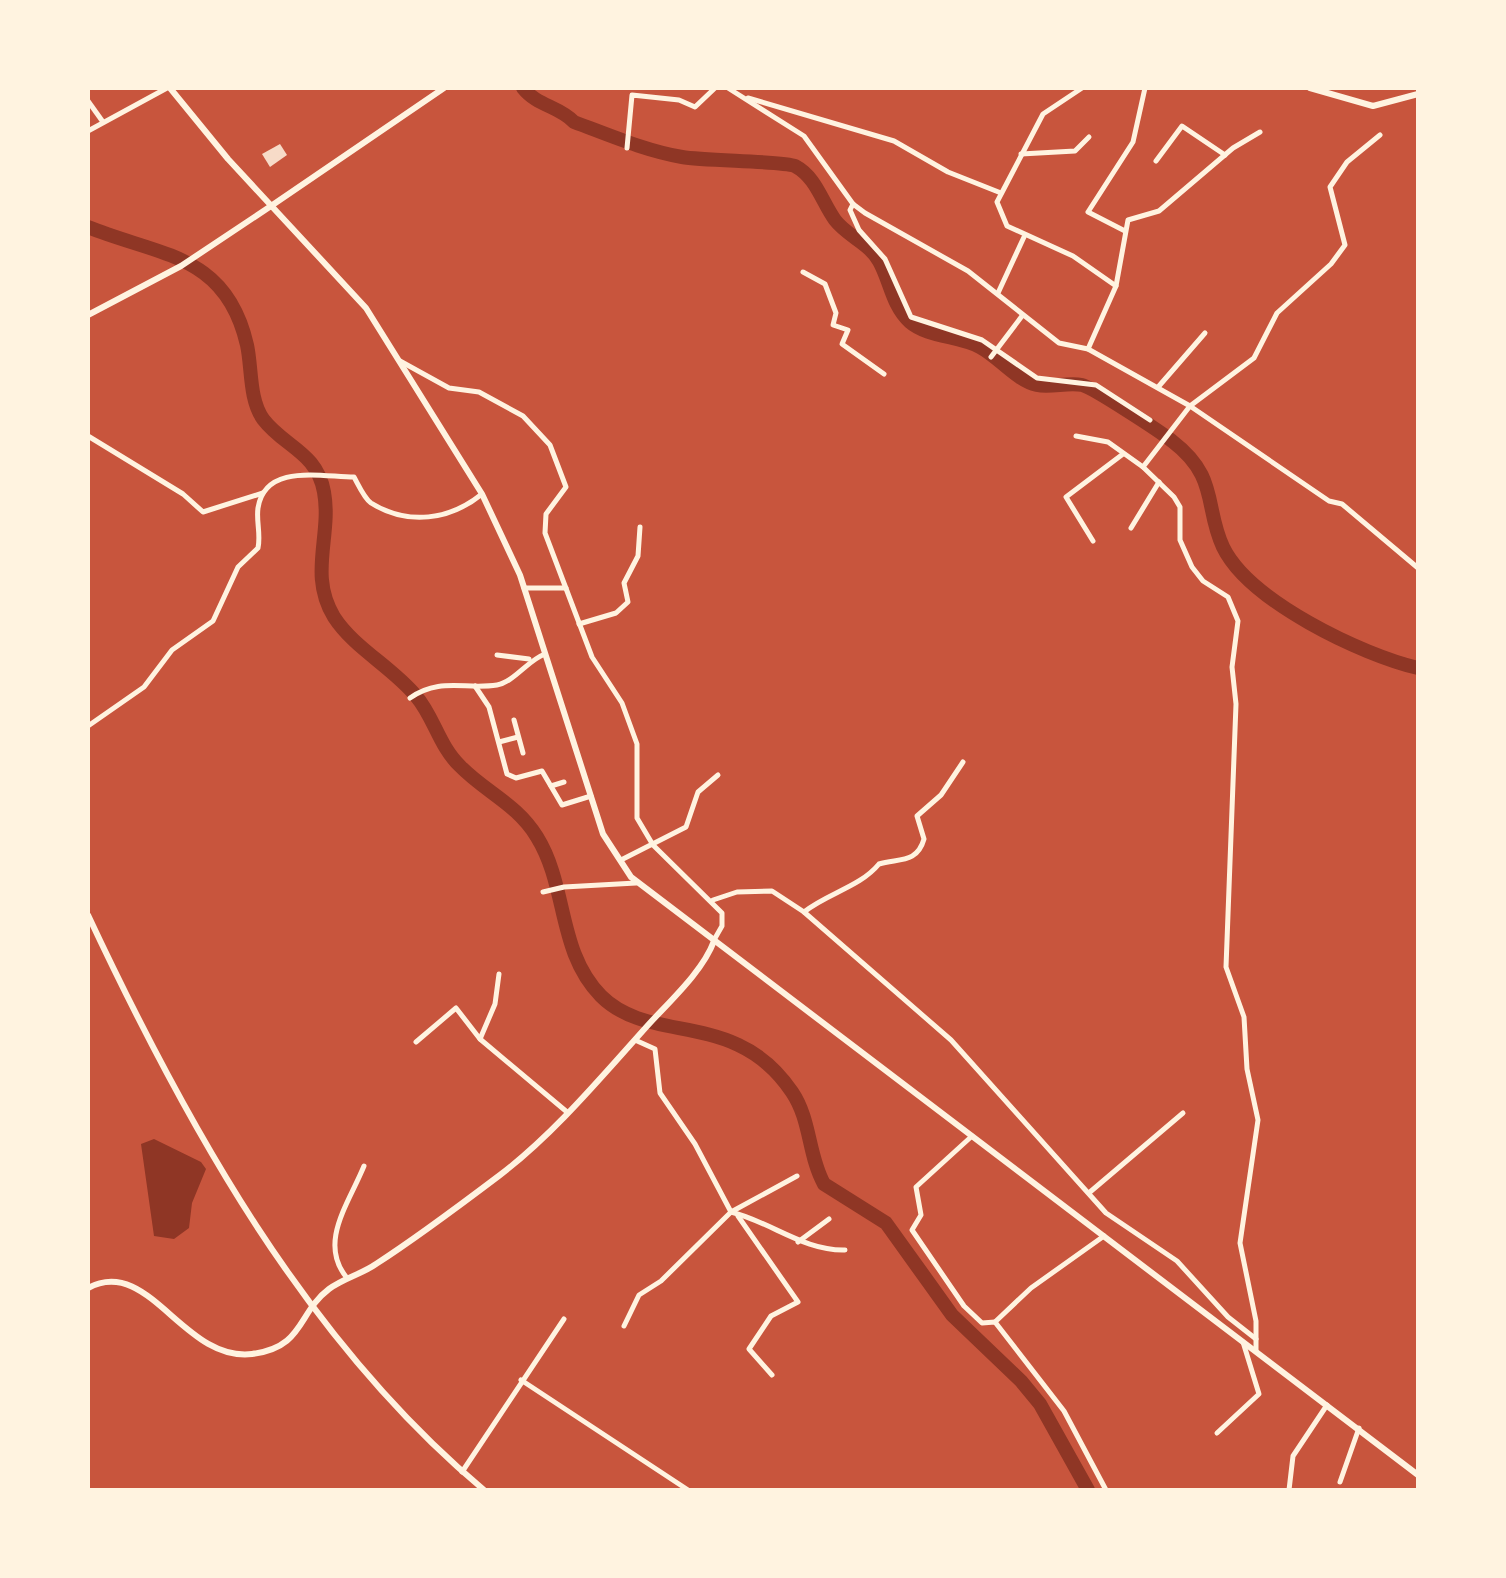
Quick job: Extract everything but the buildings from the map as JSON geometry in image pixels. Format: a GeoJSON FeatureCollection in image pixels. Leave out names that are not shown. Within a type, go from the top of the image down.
{"type":"FeatureCollection","features":[{"type":"Feature","properties":{"kind":"main road"},"geometry":{"type":"LineString","coordinates":[[168,88],[270,206],[366,308],[482,494],[524,588],[591,796],[618,862],[636,883],[1418,1475]]}},
{"type":"Feature","properties":{"kind":"main road"},"geometry":{"type":"LineString","coordinates":[[88,315],[221,241],[444,88]]}},
{"type":"Feature","properties":{"kind":"main road"},"geometry":{"type":"LineString","coordinates":[[1310,88],[1373,106],[1418,94]]}},
{"type":"Feature","properties":{"kind":"main road"},"geometry":{"type":"LineString","coordinates":[[88,915],[162,1068],[314,1310],[370,1381],[484,1490]]}},
{"type":"Feature","properties":{"kind":"main road"},"geometry":{"type":"LineString","coordinates":[[88,1288],[118,1281],[137,1286],[210,1348],[226,1353],[252,1354],[282,1345],[295,1336],[320,1296],[386,1258],[501,1174],[638,1037],[714,941]]}},
{"type":"Feature","properties":{"kind":"street"},"geometry":{"type":"LineString","coordinates":[[88,131],[168,88]]}},
{"type":"Feature","properties":{"kind":"street"},"geometry":{"type":"LineString","coordinates":[[627,148],[632,95],[679,100],[695,108],[715,88]]}},
{"type":"Feature","properties":{"kind":"street"},"geometry":{"type":"LineString","coordinates":[[728,88],[804,136],[853,204],[968,271],[1059,342],[1088,349],[1159,386],[1329,501],[1342,504],[1418,568]]}},
{"type":"Feature","properties":{"kind":"street"},"geometry":{"type":"LineString","coordinates":[[1082,88],[1050,107],[1020,154],[997,202],[1001,220],[1024,238],[1072,256],[1116,286]]}},
{"type":"Feature","properties":{"kind":"street"},"geometry":{"type":"LineString","coordinates":[[1125,232],[1088,212],[1133,142],[1145,88]]}},
{"type":"Feature","properties":{"kind":"street"},"geometry":{"type":"LineString","coordinates":[[740,95],[815,121],[894,140],[948,172],[1001,193]]}},
{"type":"Feature","properties":{"kind":"street"},"geometry":{"type":"LineString","coordinates":[[88,101],[103,122]]}},
{"type":"Feature","properties":{"kind":"street"},"geometry":{"type":"LineString","coordinates":[[1156,161],[1182,126],[1225,155]]}},
{"type":"Feature","properties":{"kind":"street"},"geometry":{"type":"LineString","coordinates":[[1088,349],[1116,286],[1128,220],[1159,211],[1225,155],[1260,132]]}},
{"type":"Feature","properties":{"kind":"street"},"geometry":{"type":"LineString","coordinates":[[1143,467],[1190,406],[1254,358],[1278,314],[1330,264],[1344,245],[1330,187],[1347,162],[1380,135]]}},
{"type":"Feature","properties":{"kind":"street"},"geometry":{"type":"LineString","coordinates":[[1020,154],[1075,151],[1088,138]]}},
{"type":"Feature","properties":{"kind":"street"},"geometry":{"type":"LineString","coordinates":[[853,204],[850,210],[856,223],[885,259],[911,317],[982,340],[1027,374],[1096,385],[1150,420]]}},
{"type":"Feature","properties":{"kind":"street"},"geometry":{"type":"LineString","coordinates":[[998,294],[1024,238]]}},
{"type":"Feature","properties":{"kind":"street"},"geometry":{"type":"LineString","coordinates":[[802,272],[825,284],[836,313],[834,325],[848,330],[842,344],[884,374]]}},
{"type":"Feature","properties":{"kind":"street"},"geometry":{"type":"LineString","coordinates":[[994,352],[1022,316]]}},
{"type":"Feature","properties":{"kind":"street"},"geometry":{"type":"LineString","coordinates":[[1159,386],[1205,333]]}},
{"type":"Feature","properties":{"kind":"street"},"geometry":{"type":"LineString","coordinates":[[400,361],[457,391],[494,398],[537,427],[550,445],[566,486],[543,522],[579,624],[598,668],[622,704],[637,744],[640,759],[634,808],[654,845],[722,913],[722,926],[714,941]]}},
{"type":"Feature","properties":{"kind":"street"},"geometry":{"type":"LineString","coordinates":[[88,436],[177,490],[203,512],[263,492],[275,480],[304,474],[354,476],[369,502],[414,520],[461,511],[482,494]]}},
{"type":"Feature","properties":{"kind":"street"},"geometry":{"type":"LineString","coordinates":[[1076,436],[1108,442],[1159,482],[1180,507],[1180,540],[1192,566],[1203,581],[1228,597],[1238,621],[1232,667],[1236,704],[1226,967],[1244,1017],[1247,1069],[1258,1120],[1240,1243],[1258,1341],[1256,1350]]}},
{"type":"Feature","properties":{"kind":"street"},"geometry":{"type":"LineString","coordinates":[[1092,540],[1066,498],[1122,454]]}},
{"type":"Feature","properties":{"kind":"street"},"geometry":{"type":"LineString","coordinates":[[1131,528],[1159,482]]}},
{"type":"Feature","properties":{"kind":"street"},"geometry":{"type":"LineString","coordinates":[[88,726],[144,687],[172,650],[220,611],[238,567],[258,548],[258,507],[263,492]]}},
{"type":"Feature","properties":{"kind":"street"},"geometry":{"type":"LineString","coordinates":[[579,624],[616,612],[628,602],[624,583],[638,556],[640,527]]}},
{"type":"Feature","properties":{"kind":"street"},"geometry":{"type":"LineString","coordinates":[[524,588],[566,588]]}},
{"type":"Feature","properties":{"kind":"street"},"geometry":{"type":"LineString","coordinates":[[410,698],[425,688],[507,681],[532,659],[545,654]]}},
{"type":"Feature","properties":{"kind":"street"},"geometry":{"type":"LineString","coordinates":[[497,655],[532,659]]}},
{"type":"Feature","properties":{"kind":"street"},"geometry":{"type":"LineString","coordinates":[[475,686],[489,708],[504,774],[516,778],[542,771],[562,805],[591,796]]}},
{"type":"Feature","properties":{"kind":"street"},"geometry":{"type":"LineString","coordinates":[[514,720],[523,752]]}},
{"type":"Feature","properties":{"kind":"street"},"geometry":{"type":"LineString","coordinates":[[499,742],[518,737]]}},
{"type":"Feature","properties":{"kind":"street"},"geometry":{"type":"LineString","coordinates":[[804,912],[825,895],[868,877],[879,864],[904,862],[917,853],[924,839],[917,816],[941,795],[963,762]]}},
{"type":"Feature","properties":{"kind":"street"},"geometry":{"type":"LineString","coordinates":[[618,862],[686,826],[698,792],[718,775]]}},
{"type":"Feature","properties":{"kind":"street"},"geometry":{"type":"LineString","coordinates":[[551,786],[564,782]]}},
{"type":"Feature","properties":{"kind":"street"},"geometry":{"type":"LineString","coordinates":[[544,892],[564,886],[636,883]]}},
{"type":"Feature","properties":{"kind":"street"},"geometry":{"type":"LineString","coordinates":[[713,900],[736,892],[772,891],[804,912],[951,1040],[1106,1214],[1177,1260],[1228,1318],[1258,1341]]}},
{"type":"Feature","properties":{"kind":"street"},"geometry":{"type":"LineString","coordinates":[[480,1039],[495,1004],[499,974]]}},
{"type":"Feature","properties":{"kind":"street"},"geometry":{"type":"LineString","coordinates":[[416,1042],[456,1008],[480,1039],[567,1112]]}},
{"type":"Feature","properties":{"kind":"street"},"geometry":{"type":"LineString","coordinates":[[638,1037],[656,1049],[660,1093],[695,1144],[734,1213],[798,1302],[770,1316],[749,1348],[772,1375]]}},
{"type":"Feature","properties":{"kind":"street"},"geometry":{"type":"LineString","coordinates":[[1090,1192],[1183,1112]]}},
{"type":"Feature","properties":{"kind":"street"},"geometry":{"type":"LineString","coordinates":[[972,1136],[916,1188],[920,1215],[912,1230],[982,1324],[995,1322],[1031,1288],[1104,1236]]}},
{"type":"Feature","properties":{"kind":"street"},"geometry":{"type":"LineString","coordinates":[[348,1278],[334,1262],[332,1246],[364,1166]]}},
{"type":"Feature","properties":{"kind":"street"},"geometry":{"type":"LineString","coordinates":[[624,1326],[639,1295],[661,1281],[734,1213],[797,1176]]}},
{"type":"Feature","properties":{"kind":"street"},"geometry":{"type":"LineString","coordinates":[[734,1213],[774,1226],[798,1242],[844,1250]]}},
{"type":"Feature","properties":{"kind":"street"},"geometry":{"type":"LineString","coordinates":[[798,1242],[829,1219]]}},
{"type":"Feature","properties":{"kind":"street"},"geometry":{"type":"LineString","coordinates":[[462,1472],[564,1320]]}},
{"type":"Feature","properties":{"kind":"street"},"geometry":{"type":"LineString","coordinates":[[995,1322],[1064,1411],[1106,1490]]}},
{"type":"Feature","properties":{"kind":"street"},"geometry":{"type":"LineString","coordinates":[[1217,1433],[1259,1394],[1243,1341]]}},
{"type":"Feature","properties":{"kind":"street"},"geometry":{"type":"LineString","coordinates":[[522,1380],[688,1490]]}},
{"type":"Feature","properties":{"kind":"street"},"geometry":{"type":"LineString","coordinates":[[1289,1490],[1293,1456],[1328,1404]]}},
{"type":"Feature","properties":{"kind":"street"},"geometry":{"type":"LineString","coordinates":[[1340,1482],[1359,1428]]}},
{"type":"Feature","properties":{"kind":"shaded area"},"geometry":{"type":"Polygon","coordinates":[[[154,1139],[201,1162],[206,1169],[192,1203],[189,1228],[174,1239],[154,1236],[141,1144],[154,1139]]]}},
{"type":"Feature","properties":{"kind":"waterway"},"geometry":{"type":"LineString","coordinates":[[523,88],[574,122],[655,151],[682,157],[795,166],[813,183],[840,226],[875,255],[899,308],[910,322],[925,331],[980,347],[1029,382],[1042,386],[1082,385],[1155,429],[1197,467],[1223,547],[1257,587],[1309,623],[1368,651],[1418,668]]}},
{"type":"Feature","properties":{"kind":"waterway"},"geometry":{"type":"LineString","coordinates":[[88,227],[186,262],[223,292],[237,315],[247,345],[258,411],[271,429],[307,459],[320,479],[326,508],[323,586],[334,617],[416,696],[460,766],[520,816],[537,837],[554,877],[577,959],[601,996],[621,1011],[644,1020],[720,1038],[746,1049],[770,1066],[798,1103],[824,1184],[886,1223],[952,1315],[1040,1404],[1088,1490]]}}]}
